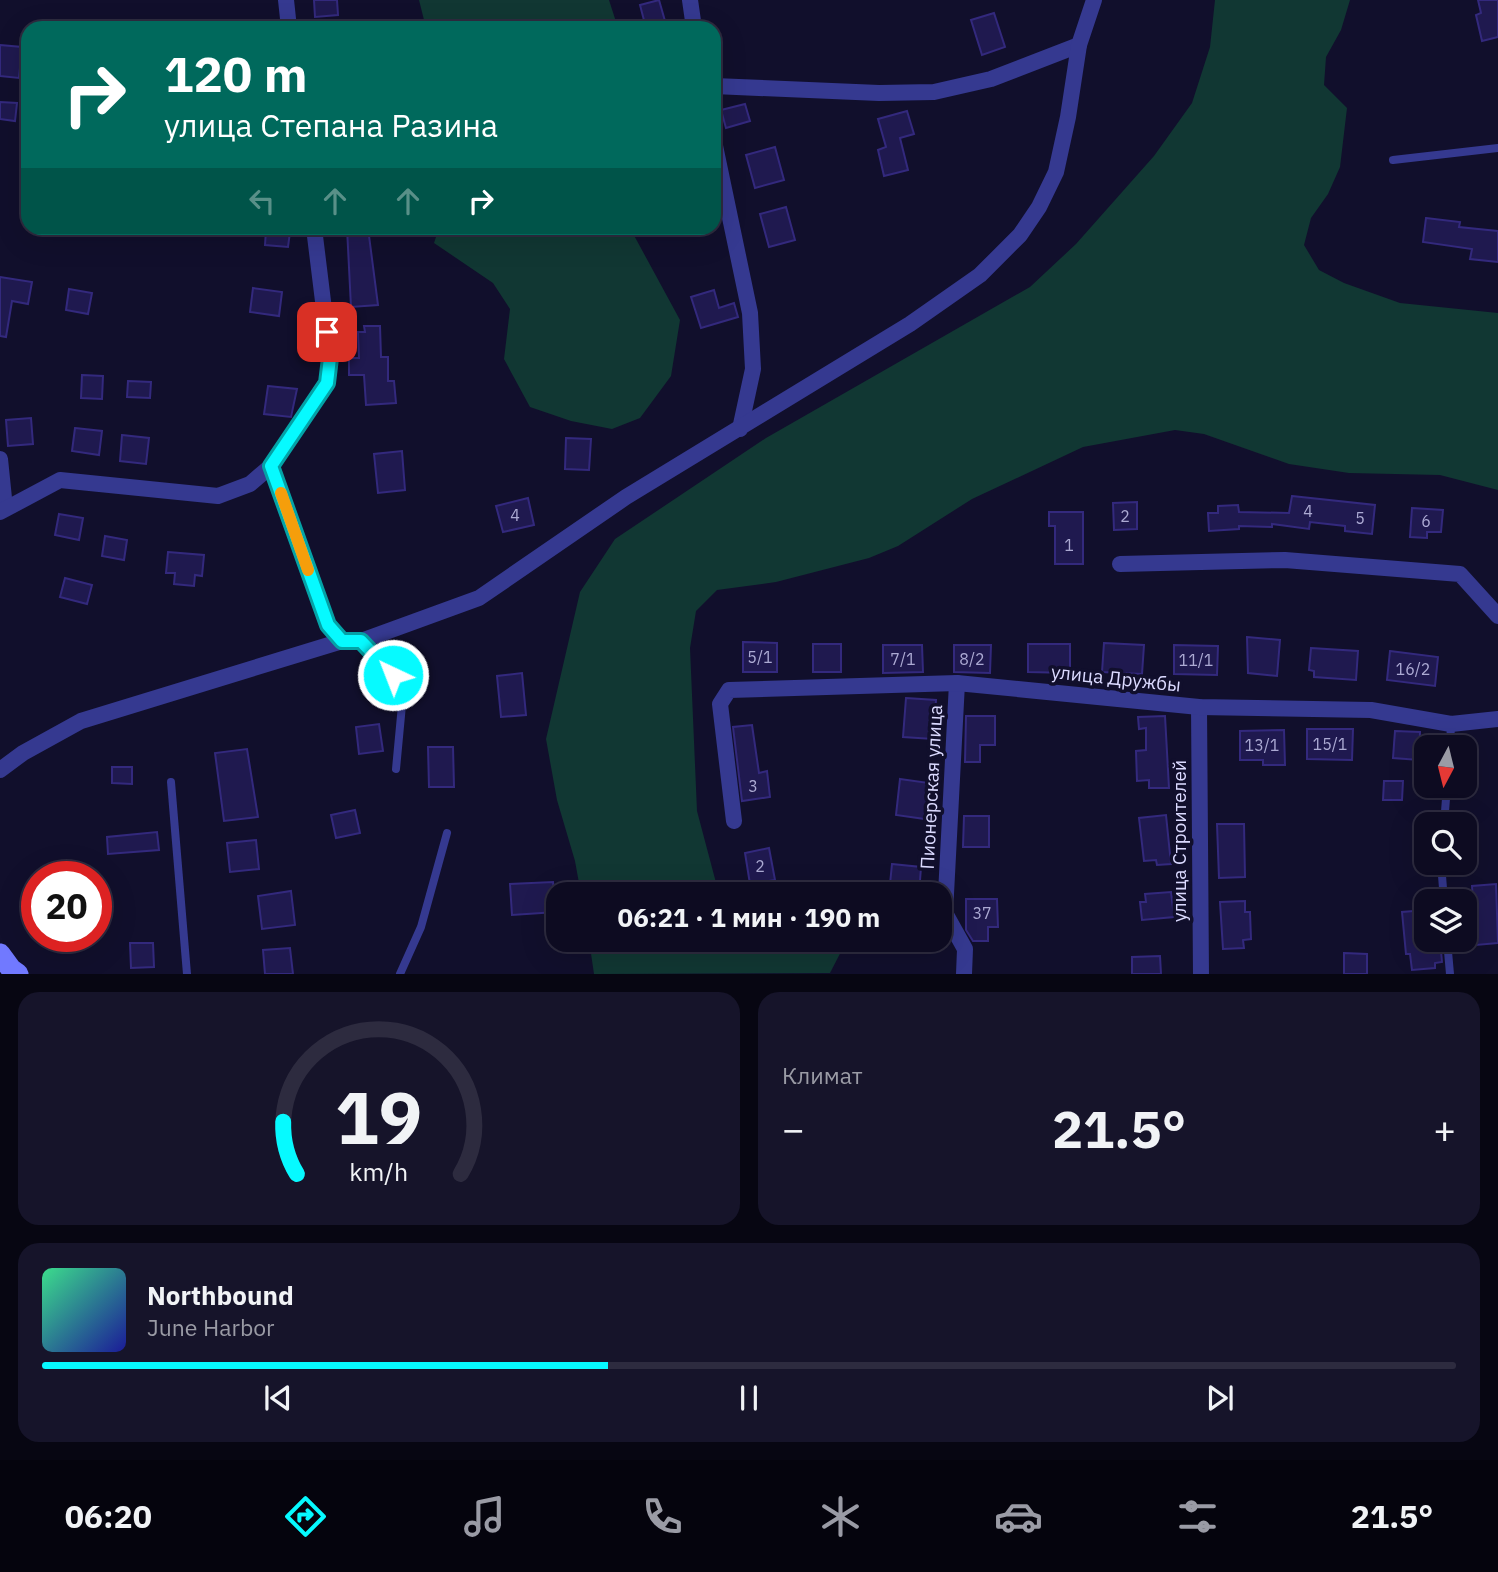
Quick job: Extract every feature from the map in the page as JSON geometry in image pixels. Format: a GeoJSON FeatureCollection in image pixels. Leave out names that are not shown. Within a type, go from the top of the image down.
{"type":"FeatureCollection","features":[{"type":"Feature","properties":{"kind":"street"},"geometry":{"type":"LineString","coordinates":[[286,0],[288,21]]}},
{"type":"Feature","properties":{"kind":"street"},"geometry":{"type":"LineString","coordinates":[[690,0],[693,21]]}},
{"type":"Feature","properties":{"kind":"street"},"geometry":{"type":"LineString","coordinates":[[0,770],[23,753],[81,721],[342,641],[361,641],[479,598],[626,497],[920,317],[980,275],[1020,235],[1039,207],[1056,172],[1079,45],[1094,0]]}},
{"type":"Feature","properties":{"kind":"street"},"geometry":{"type":"LineString","coordinates":[[721,86],[934,92],[991,79],[1079,45]]}},
{"type":"Feature","properties":{"kind":"street"},"geometry":{"type":"LineString","coordinates":[[721,174],[750,313],[753,369],[740,429]]}},
{"type":"Feature","properties":{"kind":"street"},"geometry":{"type":"LineString","coordinates":[[0,459],[3,510],[60,480],[218,496],[250,484],[271,466],[327,383],[330,358],[315,235]]}},
{"type":"Feature","properties":{"kind":"street"},"geometry":{"type":"LineString","coordinates":[[271,466],[328,625],[342,641]]}},
{"type":"Feature","properties":{"kind":"street"},"geometry":{"type":"LineString","coordinates":[[1120,564],[1285,560],[1460,574],[1498,616]]}},
{"type":"Feature","properties":{"kind":"street","name":"улица Дружбы"},"geometry":{"type":"LineString","coordinates":[[734,821],[720,704],[729,690],[957,682],[1199,707],[1371,710],[1451,724],[1498,719]]}},
{"type":"Feature","properties":{"kind":"street","name":"Пионерская улица"},"geometry":{"type":"LineString","coordinates":[[957,682],[945,913],[965,949],[964,974]]}},
{"type":"Feature","properties":{"kind":"street","name":"улица Строителей"},"geometry":{"type":"LineString","coordinates":[[1199,707],[1201,974]]}},
{"type":"Feature","properties":{"kind":"street"},"geometry":{"type":"LineString","coordinates":[[0,954],[18,974]]}},
{"type":"Feature","properties":{"kind":"lane"},"geometry":{"type":"LineString","coordinates":[[1393,160],[1498,148]]}},
{"type":"Feature","properties":{"kind":"lane"},"geometry":{"type":"LineString","coordinates":[[361,641],[409,692],[402,705],[396,769]]}},
{"type":"Feature","properties":{"kind":"lane"},"geometry":{"type":"LineString","coordinates":[[1451,724],[1451,735]]}},
{"type":"Feature","properties":{"kind":"lane"},"geometry":{"type":"LineString","coordinates":[[171,782],[187,974]]}},
{"type":"Feature","properties":{"kind":"lane"},"geometry":{"type":"LineString","coordinates":[[400,974],[421,927],[447,833]]}},
{"type":"Feature","properties":{"kind":"lane"},"geometry":{"type":"LineString","coordinates":[[1448,952],[1450,974]]}},
{"type":"Feature","properties":{"kind":"green space"},"geometry":{"type":"Polygon","coordinates":[[[419,0],[609,0],[616,21],[424,21],[419,0]]]}},
{"type":"Feature","properties":{"kind":"green space"},"geometry":{"type":"Polygon","coordinates":[[[1215,0],[1350,0],[1341,30],[1326,57],[1324,85],[1347,108],[1340,167],[1328,194],[1311,218],[1304,245],[1319,270],[1344,283],[1400,303],[1498,313],[1498,490],[1440,475],[1349,473],[1289,464],[1204,434],[1175,430],[1083,447],[972,499],[898,546],[869,558],[776,582],[717,590],[696,611],[690,648],[697,811],[716,882],[579,882],[557,800],[546,739],[580,592],[615,539],[766,438],[1030,287],[1076,244],[1154,156],[1192,103],[1210,47],[1215,0]]]}},
{"type":"Feature","properties":{"kind":"green space"},"geometry":{"type":"Polygon","coordinates":[[[437,235],[634,235],[680,320],[671,376],[640,418],[612,429],[571,421],[530,407],[504,359],[510,309],[493,283],[434,243],[437,235]]]}},
{"type":"Feature","properties":{"kind":"green space"},"geometry":{"type":"Polygon","coordinates":[[[591,952],[841,952],[830,973],[594,974],[591,952]]]}},
{"type":"Feature","properties":{"kind":"building"},"geometry":{"type":"Polygon","coordinates":[[[314,0],[337,0],[338,15],[315,17],[314,0]]]}},
{"type":"Feature","properties":{"kind":"building"},"geometry":{"type":"Polygon","coordinates":[[[659,0],[665,21],[644,21],[640,5],[659,0]]]}},
{"type":"Feature","properties":{"kind":"building"},"geometry":{"type":"Polygon","coordinates":[[[1478,0],[1498,0],[1498,37],[1482,41],[1476,15],[1481,13],[1478,0]]]}},
{"type":"Feature","properties":{"kind":"building"},"geometry":{"type":"Polygon","coordinates":[[[994,13],[1005,47],[982,55],[971,20],[994,13]]]}},
{"type":"Feature","properties":{"kind":"building"},"geometry":{"type":"Polygon","coordinates":[[[0,45],[21,47],[19,78],[0,76],[0,45]]]}},
{"type":"Feature","properties":{"kind":"building"},"geometry":{"type":"Polygon","coordinates":[[[0,102],[17,103],[15,121],[0,119],[0,102]]]}},
{"type":"Feature","properties":{"kind":"building"},"geometry":{"type":"Polygon","coordinates":[[[745,104],[750,121],[726,128],[721,110],[745,104]]]}},
{"type":"Feature","properties":{"kind":"building"},"geometry":{"type":"Polygon","coordinates":[[[907,111],[914,134],[900,138],[908,170],[884,176],[878,150],[886,147],[878,119],[907,111]]]}},
{"type":"Feature","properties":{"kind":"building"},"geometry":{"type":"Polygon","coordinates":[[[775,147],[784,180],[755,188],[746,155],[775,147]]]}},
{"type":"Feature","properties":{"kind":"building"},"geometry":{"type":"Polygon","coordinates":[[[786,207],[795,240],[769,247],[760,214],[786,207]]]}},
{"type":"Feature","properties":{"kind":"building"},"geometry":{"type":"Polygon","coordinates":[[[1426,218],[1460,222],[1459,227],[1498,231],[1498,262],[1470,259],[1472,249],[1423,242],[1426,218]]]}},
{"type":"Feature","properties":{"kind":"building"},"geometry":{"type":"Polygon","coordinates":[[[266,235],[290,235],[288,247],[265,245],[266,235]]]}},
{"type":"Feature","properties":{"kind":"building"},"geometry":{"type":"Polygon","coordinates":[[[347,235],[369,235],[378,305],[351,307],[347,235]]]}},
{"type":"Feature","properties":{"kind":"building"},"geometry":{"type":"Polygon","coordinates":[[[0,277],[32,282],[28,304],[12,301],[6,337],[0,336],[0,277]]]}},
{"type":"Feature","properties":{"kind":"building"},"geometry":{"type":"Polygon","coordinates":[[[253,288],[282,292],[279,316],[250,312],[253,288]]]}},
{"type":"Feature","properties":{"kind":"building"},"geometry":{"type":"Polygon","coordinates":[[[69,289],[92,293],[88,314],[66,310],[69,289]]]}},
{"type":"Feature","properties":{"kind":"building"},"geometry":{"type":"Polygon","coordinates":[[[714,290],[719,308],[734,303],[738,317],[701,328],[691,297],[714,290]]]}},
{"type":"Feature","properties":{"kind":"building"},"geometry":{"type":"Polygon","coordinates":[[[364,326],[380,326],[381,357],[388,357],[388,381],[394,381],[396,403],[366,405],[364,375],[349,375],[349,358],[359,358],[358,332],[365,332],[364,326]]]}},
{"type":"Feature","properties":{"kind":"building"},"geometry":{"type":"Polygon","coordinates":[[[82,375],[103,376],[102,399],[81,398],[82,375]]]}},
{"type":"Feature","properties":{"kind":"building"},"geometry":{"type":"Polygon","coordinates":[[[128,381],[151,382],[150,398],[127,397],[128,381]]]}},
{"type":"Feature","properties":{"kind":"building"},"geometry":{"type":"Polygon","coordinates":[[[268,386],[297,389],[291,417],[264,414],[268,386]]]}},
{"type":"Feature","properties":{"kind":"building"},"geometry":{"type":"Polygon","coordinates":[[[31,418],[33,444],[8,446],[6,420],[31,418]]]}},
{"type":"Feature","properties":{"kind":"building"},"geometry":{"type":"Polygon","coordinates":[[[75,428],[102,431],[99,455],[72,451],[75,428]]]}},
{"type":"Feature","properties":{"kind":"building"},"geometry":{"type":"Polygon","coordinates":[[[122,435],[149,438],[146,464],[120,461],[122,435]]]}},
{"type":"Feature","properties":{"kind":"building"},"geometry":{"type":"Polygon","coordinates":[[[566,438],[591,439],[589,470],[565,469],[566,438]]]}},
{"type":"Feature","properties":{"kind":"building"},"geometry":{"type":"Polygon","coordinates":[[[402,451],[405,490],[378,493],[374,454],[402,451]]]}},
{"type":"Feature","properties":{"kind":"building"},"geometry":{"type":"Polygon","coordinates":[[[1292,496],[1375,505],[1372,534],[1345,531],[1345,526],[1310,522],[1309,529],[1272,524],[1272,527],[1239,526],[1239,529],[1209,531],[1208,513],[1218,513],[1218,506],[1238,505],[1239,512],[1289,513],[1292,496]]]}},
{"type":"Feature","properties":{"kind":"building"},"geometry":{"type":"Polygon","coordinates":[[[528,498],[534,525],[503,532],[496,506],[528,498]]]}},
{"type":"Feature","properties":{"kind":"building"},"geometry":{"type":"Polygon","coordinates":[[[1137,502],[1137,529],[1114,530],[1113,503],[1137,502]]]}},
{"type":"Feature","properties":{"kind":"building"},"geometry":{"type":"Polygon","coordinates":[[[1412,508],[1443,510],[1441,532],[1427,532],[1427,538],[1410,537],[1412,508]]]}},
{"type":"Feature","properties":{"kind":"building"},"geometry":{"type":"Polygon","coordinates":[[[1049,512],[1083,512],[1083,564],[1055,564],[1055,526],[1049,526],[1049,512]]]}},
{"type":"Feature","properties":{"kind":"building"},"geometry":{"type":"Polygon","coordinates":[[[59,514],[83,518],[79,540],[55,535],[59,514]]]}},
{"type":"Feature","properties":{"kind":"building"},"geometry":{"type":"Polygon","coordinates":[[[105,536],[127,540],[124,560],[102,556],[105,536]]]}},
{"type":"Feature","properties":{"kind":"building"},"geometry":{"type":"Polygon","coordinates":[[[168,552],[204,555],[202,576],[195,575],[194,586],[174,584],[175,573],[166,573],[168,552]]]}},
{"type":"Feature","properties":{"kind":"building"},"geometry":{"type":"Polygon","coordinates":[[[65,578],[92,585],[87,604],[60,597],[65,578]]]}},
{"type":"Feature","properties":{"kind":"building"},"geometry":{"type":"Polygon","coordinates":[[[1247,637],[1280,640],[1277,676],[1248,673],[1247,637]]]}},
{"type":"Feature","properties":{"kind":"building"},"geometry":{"type":"Polygon","coordinates":[[[743,642],[777,643],[777,672],[743,672],[743,642]]]}},
{"type":"Feature","properties":{"kind":"building"},"geometry":{"type":"Polygon","coordinates":[[[1104,643],[1144,645],[1142,674],[1102,672],[1104,643]]]}},
{"type":"Feature","properties":{"kind":"building"},"geometry":{"type":"Polygon","coordinates":[[[813,644],[841,644],[841,672],[813,672],[813,644]]]}},
{"type":"Feature","properties":{"kind":"building"},"geometry":{"type":"Polygon","coordinates":[[[1028,644],[1070,644],[1070,673],[1028,672],[1028,644]]]}},
{"type":"Feature","properties":{"kind":"building"},"geometry":{"type":"Polygon","coordinates":[[[883,645],[922,645],[923,672],[883,673],[883,645]]]}},
{"type":"Feature","properties":{"kind":"building"},"geometry":{"type":"Polygon","coordinates":[[[954,645],[991,645],[990,673],[954,672],[954,645]]]}},
{"type":"Feature","properties":{"kind":"building"},"geometry":{"type":"Polygon","coordinates":[[[1174,645],[1218,646],[1217,675],[1174,674],[1174,645]]]}},
{"type":"Feature","properties":{"kind":"building"},"geometry":{"type":"Polygon","coordinates":[[[1311,648],[1358,651],[1356,680],[1314,677],[1314,671],[1309,670],[1311,648]]]}},
{"type":"Feature","properties":{"kind":"building"},"geometry":{"type":"Polygon","coordinates":[[[1390,651],[1438,657],[1435,686],[1387,680],[1390,651]]]}},
{"type":"Feature","properties":{"kind":"building"},"geometry":{"type":"Polygon","coordinates":[[[522,673],[526,715],[501,717],[497,676],[522,673]]]}},
{"type":"Feature","properties":{"kind":"building"},"geometry":{"type":"Polygon","coordinates":[[[906,698],[936,700],[933,739],[903,737],[906,698]]]}},
{"type":"Feature","properties":{"kind":"building"},"geometry":{"type":"Polygon","coordinates":[[[966,716],[995,716],[995,745],[980,745],[980,762],[965,762],[966,716]]]}},
{"type":"Feature","properties":{"kind":"building"},"geometry":{"type":"Polygon","coordinates":[[[1165,716],[1169,788],[1149,788],[1149,780],[1137,781],[1136,751],[1146,750],[1146,728],[1139,729],[1138,717],[1165,716]]]}},
{"type":"Feature","properties":{"kind":"building"},"geometry":{"type":"Polygon","coordinates":[[[379,724],[383,751],[359,754],[356,727],[379,724]]]}},
{"type":"Feature","properties":{"kind":"building"},"geometry":{"type":"Polygon","coordinates":[[[752,725],[759,773],[767,771],[770,797],[742,801],[733,727],[752,725]]]}},
{"type":"Feature","properties":{"kind":"building"},"geometry":{"type":"Polygon","coordinates":[[[1307,729],[1353,729],[1352,760],[1307,759],[1307,729]]]}},
{"type":"Feature","properties":{"kind":"building"},"geometry":{"type":"Polygon","coordinates":[[[1284,730],[1285,765],[1263,765],[1263,760],[1240,760],[1240,731],[1284,730]]]}},
{"type":"Feature","properties":{"kind":"building"},"geometry":{"type":"Polygon","coordinates":[[[1395,731],[1420,732],[1420,735],[1414,735],[1414,760],[1393,758],[1395,731]]]}},
{"type":"Feature","properties":{"kind":"building"},"geometry":{"type":"Polygon","coordinates":[[[428,747],[453,747],[454,787],[429,787],[428,747]]]}},
{"type":"Feature","properties":{"kind":"building"},"geometry":{"type":"Polygon","coordinates":[[[247,749],[258,817],[224,821],[215,753],[247,749]]]}},
{"type":"Feature","properties":{"kind":"building"},"geometry":{"type":"Polygon","coordinates":[[[112,767],[132,767],[132,784],[112,783],[112,767]]]}},
{"type":"Feature","properties":{"kind":"building"},"geometry":{"type":"Polygon","coordinates":[[[900,779],[929,783],[925,819],[896,815],[900,779]]]}},
{"type":"Feature","properties":{"kind":"building"},"geometry":{"type":"Polygon","coordinates":[[[1384,781],[1403,781],[1402,800],[1383,800],[1384,781]]]}},
{"type":"Feature","properties":{"kind":"building"},"geometry":{"type":"Polygon","coordinates":[[[355,810],[360,833],[336,838],[331,815],[355,810]]]}},
{"type":"Feature","properties":{"kind":"building"},"geometry":{"type":"Polygon","coordinates":[[[1166,815],[1171,864],[1157,865],[1156,860],[1144,861],[1139,818],[1166,815]]]}},
{"type":"Feature","properties":{"kind":"building"},"geometry":{"type":"Polygon","coordinates":[[[964,816],[989,816],[989,847],[963,847],[964,816]]]}},
{"type":"Feature","properties":{"kind":"building"},"geometry":{"type":"Polygon","coordinates":[[[1217,824],[1244,824],[1245,877],[1219,878],[1217,824]]]}},
{"type":"Feature","properties":{"kind":"building"},"geometry":{"type":"Polygon","coordinates":[[[157,832],[159,850],[108,854],[107,837],[157,832]]]}},
{"type":"Feature","properties":{"kind":"building"},"geometry":{"type":"Polygon","coordinates":[[[256,840],[259,869],[230,872],[227,843],[256,840]]]}},
{"type":"Feature","properties":{"kind":"building"},"geometry":{"type":"Polygon","coordinates":[[[769,848],[775,880],[750,882],[745,853],[769,848]]]}},
{"type":"Feature","properties":{"kind":"building"},"geometry":{"type":"Polygon","coordinates":[[[892,864],[921,867],[920,882],[890,882],[892,864]]]}},
{"type":"Feature","properties":{"kind":"building"},"geometry":{"type":"Polygon","coordinates":[[[546,882],[546,913],[512,915],[510,884],[546,882]]]}},
{"type":"Feature","properties":{"kind":"building"},"geometry":{"type":"Polygon","coordinates":[[[1496,884],[1498,943],[1477,945],[1477,889],[1472,889],[1472,886],[1496,884]]]}},
{"type":"Feature","properties":{"kind":"building"},"geometry":{"type":"Polygon","coordinates":[[[291,891],[295,925],[262,929],[258,896],[291,891]]]}},
{"type":"Feature","properties":{"kind":"building"},"geometry":{"type":"Polygon","coordinates":[[[1171,892],[1174,917],[1142,920],[1140,902],[1146,902],[1145,894],[1171,892]]]}},
{"type":"Feature","properties":{"kind":"building"},"geometry":{"type":"Polygon","coordinates":[[[966,899],[997,899],[998,927],[988,927],[988,941],[973,941],[966,930],[966,899]]]}},
{"type":"Feature","properties":{"kind":"building"},"geometry":{"type":"Polygon","coordinates":[[[1245,901],[1245,912],[1250,912],[1251,939],[1243,940],[1244,948],[1223,949],[1220,902],[1245,901]]]}},
{"type":"Feature","properties":{"kind":"building"},"geometry":{"type":"Polygon","coordinates":[[[1414,911],[1414,952],[1441,952],[1442,962],[1435,963],[1435,968],[1412,970],[1410,954],[1406,954],[1402,912],[1414,911]]]}},
{"type":"Feature","properties":{"kind":"building"},"geometry":{"type":"Polygon","coordinates":[[[130,943],[153,943],[154,967],[131,968],[130,943]]]}},
{"type":"Feature","properties":{"kind":"building"},"geometry":{"type":"Polygon","coordinates":[[[290,948],[293,974],[265,974],[263,950],[290,948]]]}},
{"type":"Feature","properties":{"kind":"building"},"geometry":{"type":"Polygon","coordinates":[[[1344,953],[1367,954],[1367,974],[1344,974],[1344,953]]]}},
{"type":"Feature","properties":{"kind":"building"},"geometry":{"type":"Polygon","coordinates":[[[1160,956],[1161,974],[1132,974],[1132,957],[1160,956]]]}},
{"type":"Feature","properties":{"kind":"slow traffic"},"geometry":{"type":"LineString","coordinates":[[281,493],[308,570]]}},
{"type":"Feature","properties":{"kind":"route"},"geometry":{"type":"LineString","coordinates":[[327,332],[330,358],[327,383],[271,466],[328,625],[342,641],[361,641],[393,675]]}}]}
